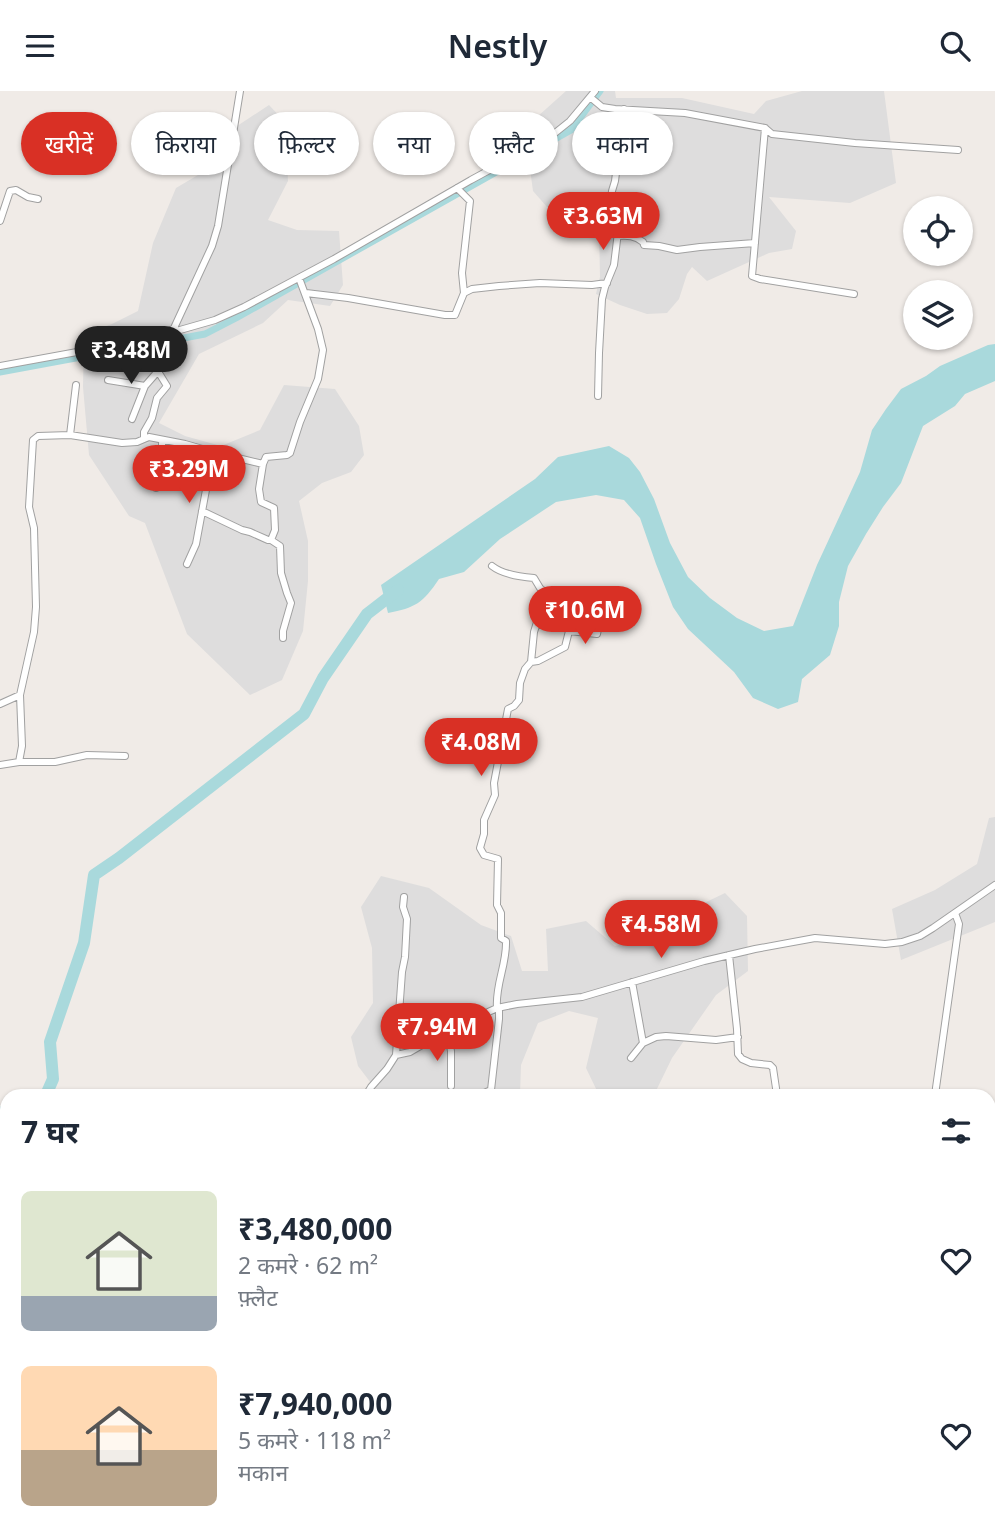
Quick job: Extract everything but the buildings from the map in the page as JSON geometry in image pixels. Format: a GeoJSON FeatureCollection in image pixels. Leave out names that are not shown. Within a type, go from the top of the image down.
{"type":"FeatureCollection","features":[{"type":"Feature","properties":{"kind":"street"},"geometry":{"type":"LineString","coordinates":[[144,439],[144,432],[152,418],[157,398],[167,386],[159,365],[167,337],[177,322],[212,246],[218,226],[240,91]]}},
{"type":"Feature","properties":{"kind":"street"},"geometry":{"type":"LineString","coordinates":[[0,366],[167,337],[229,314],[300,279],[460,191],[554,134],[570,121],[595,91]]}},
{"type":"Feature","properties":{"kind":"street"},"geometry":{"type":"LineString","coordinates":[[591,98],[602,107],[685,113],[765,128],[772,134],[958,150]]}},
{"type":"Feature","properties":{"kind":"street"},"geometry":{"type":"LineString","coordinates":[[598,396],[602,299],[614,265],[618,236],[617,224],[613,219],[611,191],[615,181],[624,109]]}},
{"type":"Feature","properties":{"kind":"street"},"geometry":{"type":"LineString","coordinates":[[765,128],[753,278],[854,294]]}},
{"type":"Feature","properties":{"kind":"street"},"geometry":{"type":"LineString","coordinates":[[0,221],[10,191],[16,190],[38,199]]}},
{"type":"Feature","properties":{"kind":"street"},"geometry":{"type":"LineString","coordinates":[[305,291],[455,315],[464,293],[462,273],[470,201],[460,191]]}},
{"type":"Feature","properties":{"kind":"street"},"geometry":{"type":"LineString","coordinates":[[618,236],[638,238],[644,245],[677,250],[755,243]]}},
{"type":"Feature","properties":{"kind":"street"},"geometry":{"type":"LineString","coordinates":[[271,540],[276,520],[274,508],[261,502],[263,464],[266,457],[285,456],[290,453],[319,372],[323,350],[300,279]]}},
{"type":"Feature","properties":{"kind":"street"},"geometry":{"type":"LineString","coordinates":[[464,293],[472,289],[540,283],[607,283]]}},
{"type":"Feature","properties":{"kind":"street"},"geometry":{"type":"LineString","coordinates":[[132,419],[145,386],[159,370]]}},
{"type":"Feature","properties":{"kind":"street"},"geometry":{"type":"LineString","coordinates":[[108,380],[145,386]]}},
{"type":"Feature","properties":{"kind":"street"},"geometry":{"type":"LineString","coordinates":[[70,435],[76,385]]}},
{"type":"Feature","properties":{"kind":"street"},"geometry":{"type":"LineString","coordinates":[[19,762],[22,746],[20,695],[34,632],[36,607],[34,528],[29,507],[33,440],[38,436],[70,435],[122,443],[149,437],[263,464]]}},
{"type":"Feature","properties":{"kind":"street"},"geometry":{"type":"LineString","coordinates":[[156,488],[162,441]]}},
{"type":"Feature","properties":{"kind":"street"},"geometry":{"type":"LineString","coordinates":[[187,564],[196,544],[213,452]]}},
{"type":"Feature","properties":{"kind":"street"},"geometry":{"type":"LineString","coordinates":[[202,511],[271,540],[281,548],[281,573],[291,603],[283,638]]}},
{"type":"Feature","properties":{"kind":"street"},"geometry":{"type":"LineString","coordinates":[[491,1089],[499,1010],[496,1000],[506,941],[501,938],[501,913],[497,905],[498,859],[484,855],[480,848],[484,820],[495,795],[494,783],[508,709],[519,700],[520,683],[531,662],[534,632],[545,593],[534,578],[492,566]]}},
{"type":"Feature","properties":{"kind":"street"},"geometry":{"type":"LineString","coordinates":[[531,662],[565,647],[569,631],[597,634],[605,598]]}},
{"type":"Feature","properties":{"kind":"street"},"geometry":{"type":"LineString","coordinates":[[536,626],[563,617],[571,603]]}},
{"type":"Feature","properties":{"kind":"street"},"geometry":{"type":"LineString","coordinates":[[0,704],[20,695]]}},
{"type":"Feature","properties":{"kind":"street"},"geometry":{"type":"LineString","coordinates":[[0,765],[55,762],[88,755],[125,756]]}},
{"type":"Feature","properties":{"kind":"street"},"geometry":{"type":"LineString","coordinates":[[396,1055],[410,1052],[499,1010],[533,1002],[576,999],[790,942],[815,938],[896,944],[920,936],[956,916],[995,885]]}},
{"type":"Feature","properties":{"kind":"street"},"geometry":{"type":"LineString","coordinates":[[369,1089],[396,1055],[406,944],[407,915],[404,897]]}},
{"type":"Feature","properties":{"kind":"street"},"geometry":{"type":"LineString","coordinates":[[936,1089],[956,916]]}},
{"type":"Feature","properties":{"kind":"street"},"geometry":{"type":"LineString","coordinates":[[729,958],[738,1054],[751,1063],[773,1067],[776,1089]]}},
{"type":"Feature","properties":{"kind":"street"},"geometry":{"type":"LineString","coordinates":[[633,985],[643,1043]]}},
{"type":"Feature","properties":{"kind":"street"},"geometry":{"type":"LineString","coordinates":[[448,1034],[451,1086]]}},
{"type":"Feature","properties":{"kind":"street"},"geometry":{"type":"LineString","coordinates":[[631,1058],[643,1043],[661,1037],[708,1040],[738,1037]]}},
{"type":"Feature","properties":{"kind":"shaded area"},"geometry":{"type":"Polygon","coordinates":[[[566,91],[615,91],[616,98],[682,98],[754,114],[766,101],[802,91],[884,91],[896,183],[850,203],[769,197],[796,231],[792,249],[769,253],[707,281],[692,267],[679,299],[667,313],[647,314],[596,294],[600,277],[599,229],[585,230],[547,207],[533,191],[531,175],[558,175],[558,112],[543,112],[566,91]]]}},
{"type":"Feature","properties":{"kind":"shaded area"},"geometry":{"type":"Polygon","coordinates":[[[269,105],[276,112],[258,112],[269,105]]]}},
{"type":"Feature","properties":{"kind":"shaded area"},"geometry":{"type":"Polygon","coordinates":[[[254,115],[254,175],[288,175],[288,181],[268,220],[297,230],[339,231],[343,285],[330,306],[288,300],[263,323],[199,354],[159,423],[185,436],[221,446],[260,430],[284,385],[335,389],[359,426],[364,455],[351,472],[322,483],[299,501],[308,541],[308,581],[303,631],[282,680],[250,695],[187,634],[145,523],[129,516],[89,455],[83,387],[84,334],[138,311],[153,243],[176,188],[198,175],[240,175],[240,124],[254,115]]]}},
{"type":"Feature","properties":{"kind":"shaded area"},"geometry":{"type":"Polygon","coordinates":[[[995,817],[995,922],[901,960],[892,909],[935,890],[977,864],[989,818],[995,817]]]}},
{"type":"Feature","properties":{"kind":"shaded area"},"geometry":{"type":"Polygon","coordinates":[[[381,876],[429,888],[481,925],[511,936],[522,971],[548,971],[546,929],[586,921],[615,946],[649,938],[698,906],[725,893],[747,916],[748,971],[716,995],[672,1058],[657,1089],[596,1089],[586,1068],[598,1018],[569,1011],[538,1023],[521,1065],[520,1089],[375,1089],[358,1066],[351,1037],[373,1003],[372,948],[361,907],[381,876]]]}},
{"type":"Feature","properties":{"kind":"water"},"geometry":{"type":"Polygon","coordinates":[[[995,344],[995,381],[965,394],[955,406],[923,426],[901,483],[883,507],[848,566],[839,602],[839,626],[830,655],[802,679],[798,702],[778,709],[753,698],[734,672],[688,629],[673,607],[640,518],[624,500],[596,495],[556,502],[500,539],[464,572],[439,579],[418,603],[388,613],[381,585],[535,479],[558,457],[609,446],[629,458],[640,472],[654,499],[670,543],[688,577],[737,618],[764,631],[793,626],[817,565],[860,472],[872,430],[886,409],[901,389],[940,366],[995,344]]]}},
{"type":"Feature","properties":{"kind":"waterway"},"geometry":{"type":"LineString","coordinates":[[0,372],[205,334],[571,130],[600,91]]}},
{"type":"Feature","properties":{"kind":"waterway"},"geometry":{"type":"LineString","coordinates":[[49,1089],[53,1079],[50,1042],[84,943],[94,875],[304,714],[323,678],[367,614],[398,590]]}}]}
